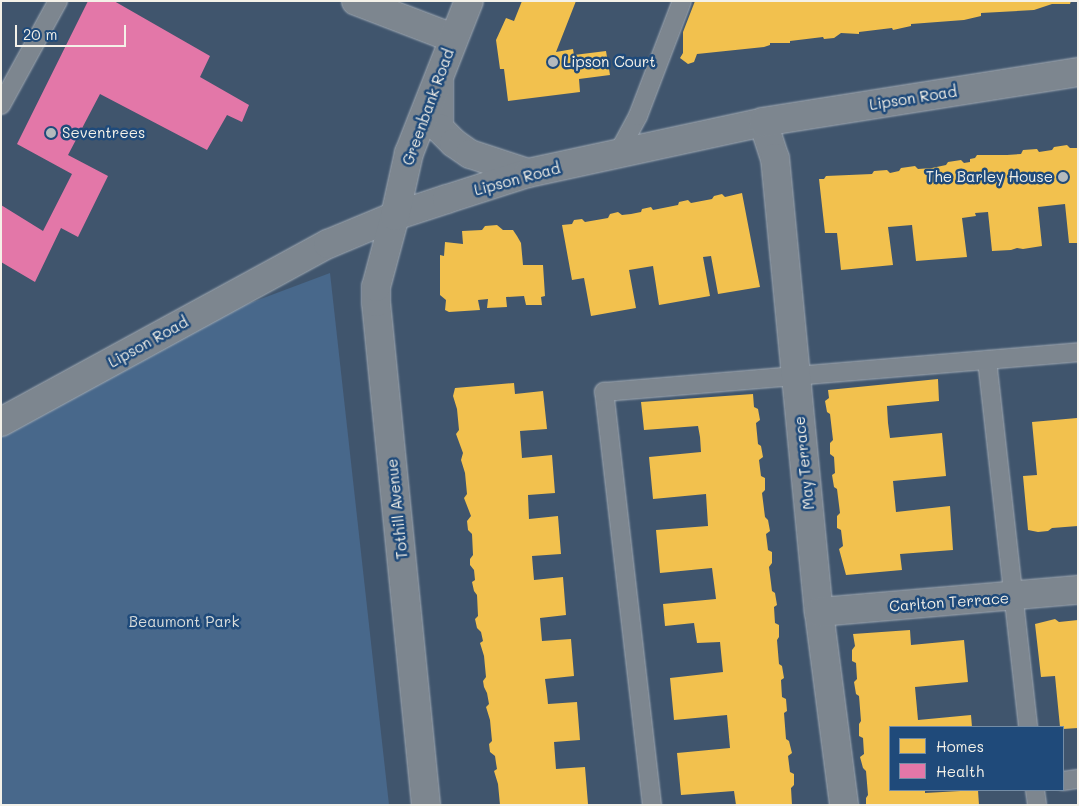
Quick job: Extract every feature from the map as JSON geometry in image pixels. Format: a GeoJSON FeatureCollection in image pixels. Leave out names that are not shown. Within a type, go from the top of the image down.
{"type":"FeatureCollection","features":[{"type":"Feature","properties":{"kind":"street"},"geometry":{"type":"LineString","coordinates":[[356,1],[453,38]]}},
{"type":"Feature","properties":{"kind":"street","name":"Greenbank Road"},"geometry":{"type":"LineString","coordinates":[[396,216],[408,153],[469,1]]}},
{"type":"Feature","properties":{"kind":"street","name":"Lipson Road"},"geometry":{"type":"LineString","coordinates":[[1,422],[328,244],[396,216],[528,173],[762,122],[1078,72]]}},
{"type":"Feature","properties":{"kind":"street"},"geometry":{"type":"LineString","coordinates":[[439,79],[439,128],[454,144],[470,154],[528,173]]}},
{"type":"Feature","properties":{"kind":"street","name":"May Terrace"},"geometry":{"type":"LineString","coordinates":[[762,122],[775,158],[819,612],[844,805]]}},
{"type":"Feature","properties":{"kind":"street","name":"Tothill Avenue"},"geometry":{"type":"LineString","coordinates":[[396,216],[376,287],[376,302],[426,805]]}},
{"type":"Feature","properties":{"kind":"street","name":"Carlton Terrace"},"geometry":{"type":"LineString","coordinates":[[819,612],[1078,590]]}},
{"type":"Feature","properties":{"kind":"lane"},"geometry":{"type":"LineString","coordinates":[[1,105],[58,1]]}},
{"type":"Feature","properties":{"kind":"lane"},"geometry":{"type":"LineString","coordinates":[[617,155],[638,116],[682,1]]}},
{"type":"Feature","properties":{"kind":"lane"},"geometry":{"type":"LineString","coordinates":[[652,805],[604,392],[1078,352]]}},
{"type":"Feature","properties":{"kind":"lane"},"geometry":{"type":"LineString","coordinates":[[987,360],[1028,726]]}},
{"type":"Feature","properties":{"kind":"lane"},"geometry":{"type":"LineString","coordinates":[[1064,781],[1078,779]]}},
{"type":"Feature","properties":{"kind":"lane"},"geometry":{"type":"LineString","coordinates":[[1035,791],[1037,805]]}},
{"type":"Feature","properties":{"kind":"green space","name":"Beaumont Park"},"geometry":{"type":"Polygon","coordinates":[[[330,273],[389,805],[1,805],[1,433],[197,323],[330,273]]]}},
{"type":"Feature","properties":{"kind":"building: Homes","name":"Lipson Court"},"geometry":{"type":"Polygon","coordinates":[[[522,1],[576,1],[556,52],[573,49],[574,55],[606,51],[610,75],[579,79],[580,92],[508,101],[504,69],[500,69],[496,40],[506,18],[514,21],[522,1]]]}},
{"type":"Feature","properties":{"kind":"building: Homes"},"geometry":{"type":"Polygon","coordinates":[[[695,1],[1071,1],[1070,4],[1052,4],[1034,10],[981,13],[981,16],[964,20],[911,24],[911,26],[893,30],[892,28],[859,32],[859,34],[841,33],[834,38],[824,39],[823,37],[790,41],[790,43],[770,43],[770,45],[764,47],[697,54],[694,62],[688,64],[680,58],[683,53],[683,32],[695,1]]]}},
{"type":"Feature","properties":{"kind":"building: Homes"},"geometry":{"type":"Polygon","coordinates":[[[1067,145],[1070,148],[1078,148],[1078,243],[1069,243],[1065,204],[1038,207],[1042,246],[1023,249],[992,251],[988,212],[975,213],[976,216],[962,218],[967,257],[916,261],[912,225],[888,227],[893,265],[841,270],[837,233],[825,233],[819,179],[824,179],[826,176],[872,174],[874,171],[887,170],[890,173],[899,171],[901,168],[915,166],[918,169],[932,168],[946,165],[948,162],[961,160],[964,163],[970,162],[970,159],[975,158],[977,155],[1021,154],[1023,150],[1037,149],[1039,152],[1067,145]]]}},
{"type":"Feature","properties":{"kind":"building: Homes"},"geometry":{"type":"Polygon","coordinates":[[[742,193],[760,287],[718,294],[711,256],[703,257],[710,296],[659,305],[653,266],[629,270],[636,308],[591,316],[584,278],[572,280],[562,225],[572,224],[574,220],[582,219],[585,222],[608,218],[610,214],[618,212],[622,215],[631,214],[651,207],[653,210],[678,205],[679,202],[688,200],[691,203],[712,199],[714,196],[722,194],[725,197],[742,193]]]}},
{"type":"Feature","properties":{"kind":"building: Homes"},"geometry":{"type":"Polygon","coordinates":[[[497,225],[503,230],[513,230],[517,236],[521,243],[523,265],[543,265],[545,296],[541,297],[542,305],[526,305],[524,296],[506,297],[507,307],[487,308],[488,299],[478,300],[480,310],[449,312],[445,310],[446,300],[440,295],[440,255],[444,256],[445,242],[463,244],[462,231],[482,230],[485,226],[497,225]]]}},
{"type":"Feature","properties":{"kind":"building: Homes"},"geometry":{"type":"Polygon","coordinates":[[[938,379],[939,401],[887,406],[888,423],[890,438],[942,433],[946,476],[893,481],[896,512],[950,506],[953,550],[900,554],[902,570],[846,575],[839,549],[843,546],[841,530],[837,528],[837,516],[840,513],[837,489],[834,487],[832,475],[835,473],[834,457],[830,454],[830,443],[833,440],[830,414],[827,412],[825,401],[829,398],[828,390],[938,379]]]}},
{"type":"Feature","properties":{"kind":"building: Homes"},"geometry":{"type":"Polygon","coordinates":[[[514,383],[515,394],[543,391],[547,429],[520,431],[522,458],[552,455],[555,493],[528,495],[529,519],[558,516],[561,554],[532,556],[534,580],[563,577],[566,615],[540,618],[542,641],[571,639],[574,676],[545,679],[548,704],[577,702],[580,740],[554,742],[556,769],[585,767],[588,804],[500,805],[498,784],[494,771],[497,769],[495,756],[490,752],[489,744],[492,741],[490,720],[486,707],[489,704],[483,681],[486,677],[484,656],[480,643],[483,641],[475,619],[478,616],[477,595],[472,582],[475,580],[474,570],[470,565],[470,559],[473,555],[472,534],[468,530],[467,521],[471,516],[464,498],[467,494],[465,473],[461,460],[463,453],[456,434],[459,430],[457,409],[453,396],[455,388],[514,383]]]}},
{"type":"Feature","properties":{"kind":"building: Homes"},"geometry":{"type":"Polygon","coordinates":[[[753,394],[754,407],[758,409],[760,420],[756,423],[758,444],[761,446],[763,457],[759,460],[761,476],[765,478],[765,490],[762,493],[765,517],[768,520],[770,531],[766,534],[768,550],[772,552],[772,563],[769,567],[772,591],[775,593],[777,605],[774,607],[775,623],[779,625],[779,637],[777,640],[779,664],[782,666],[784,678],[781,680],[782,697],[786,699],[787,711],[784,713],[786,739],[789,741],[792,753],[788,756],[790,772],[794,774],[794,785],[791,788],[792,805],[736,805],[734,791],[681,795],[677,753],[730,748],[727,715],[674,720],[670,678],[723,672],[720,642],[697,643],[694,623],[665,626],[663,604],[716,599],[712,568],[660,573],[656,530],[708,526],[706,494],[653,499],[649,457],[701,452],[700,437],[698,426],[644,430],[641,402],[753,394]]]}},
{"type":"Feature","properties":{"kind":"building: Homes"},"geometry":{"type":"Polygon","coordinates":[[[1077,418],[1078,526],[1052,528],[1048,531],[1038,532],[1028,530],[1023,476],[1037,475],[1032,422],[1077,418]]]}},
{"type":"Feature","properties":{"kind":"building: Homes"},"geometry":{"type":"Polygon","coordinates":[[[1055,619],[1059,622],[1078,620],[1078,728],[1064,729],[1064,726],[1060,726],[1055,676],[1041,677],[1035,624],[1055,619]]]}},
{"type":"Feature","properties":{"kind":"building: Homes"},"geometry":{"type":"Polygon","coordinates":[[[910,630],[911,645],[964,640],[968,682],[915,687],[918,720],[971,715],[972,726],[889,726],[889,791],[925,791],[925,793],[978,791],[979,805],[866,805],[868,795],[866,771],[863,768],[860,757],[864,754],[863,738],[859,736],[859,724],[861,721],[859,696],[856,694],[854,682],[857,679],[856,663],[852,661],[852,650],[855,646],[853,634],[910,630]]]}},
{"type":"Feature","properties":{"kind":"building: Health","name":"Seventrees"},"geometry":{"type":"Polygon","coordinates":[[[88,1],[114,1],[210,56],[200,77],[249,105],[242,122],[227,115],[207,150],[100,94],[68,155],[108,176],[78,237],[61,228],[35,282],[1,262],[1,205],[43,231],[72,174],[17,144],[88,1]]]}},
{"type":"Feature","properties":{"kind":"place","name":"Lipson Court"},"geometry":{"type":"Point","coordinates":[553,62]}},
{"type":"Feature","properties":{"kind":"place","name":"Seventrees"},"geometry":{"type":"Point","coordinates":[51,133]}},
{"type":"Feature","properties":{"kind":"place","name":"The Barley House"},"geometry":{"type":"Point","coordinates":[1063,177]}}]}
